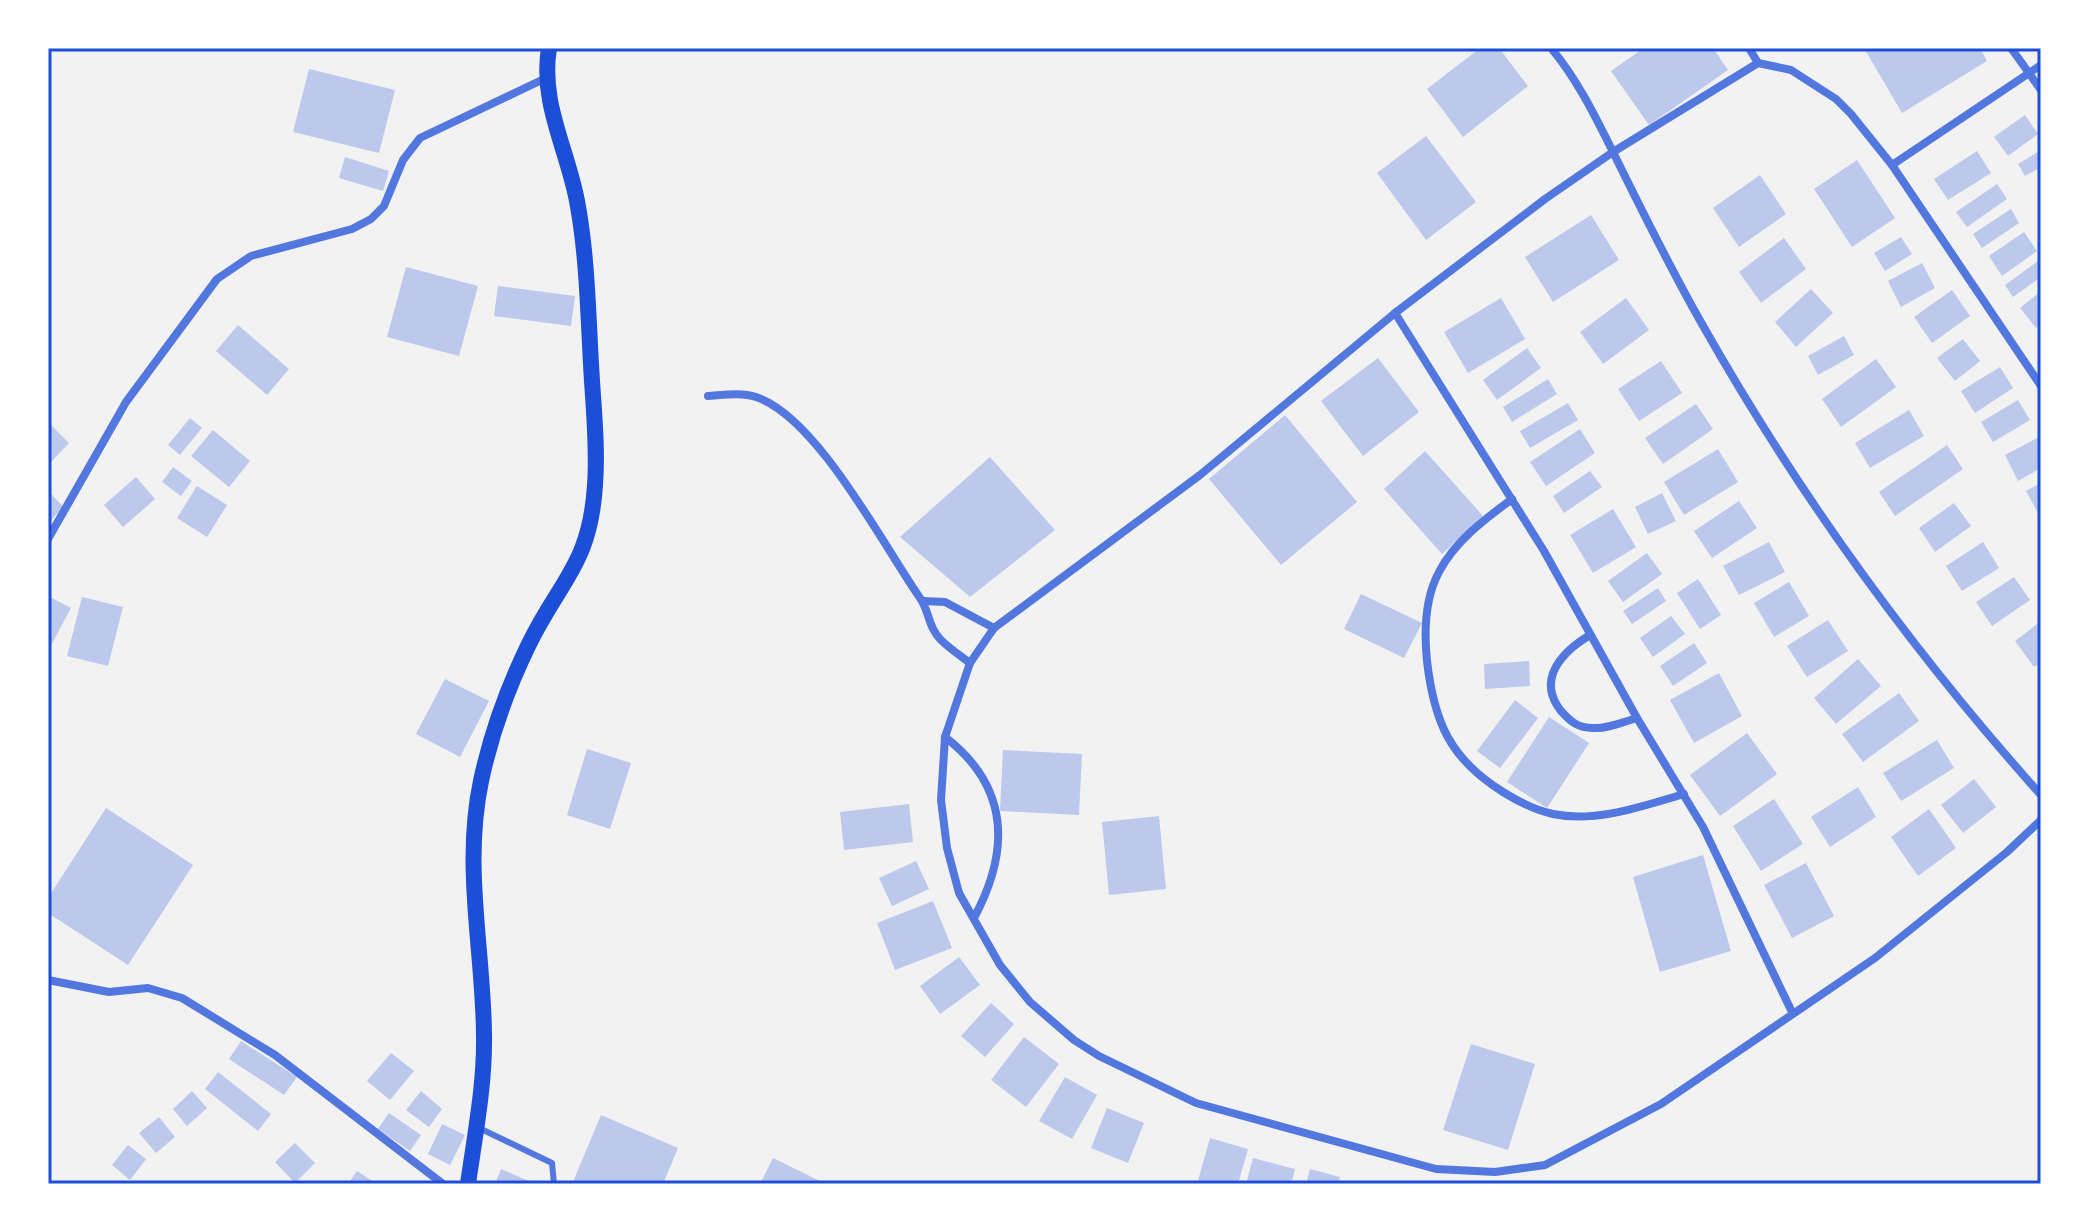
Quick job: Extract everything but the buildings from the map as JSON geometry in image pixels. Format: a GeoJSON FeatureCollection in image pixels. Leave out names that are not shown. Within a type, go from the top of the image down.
{"type":"FeatureCollection","features":[{"type":"Feature","properties":{"kind":"main road"},"geometry":{"type":"LineString","coordinates":[[468,1184],[484,1035],[472,890],[473,833],[481,781],[513,679],[531,641],[579,562],[589,537],[595,487],[589,334],[578,203],[548,103],[546,78],[549,48]]}},
{"type":"Feature","properties":{"kind":"street"},"geometry":{"type":"LineString","coordinates":[[1551,48],[1587,101],[1700,321],[1760,424],[1924,654],[2041,795]]}},
{"type":"Feature","properties":{"kind":"street"},"geometry":{"type":"LineString","coordinates":[[1749,48],[1758,63]]}},
{"type":"Feature","properties":{"kind":"street"},"geometry":{"type":"LineString","coordinates":[[2011,48],[2041,90]]}},
{"type":"Feature","properties":{"kind":"street"},"geometry":{"type":"LineString","coordinates":[[2041,386],[1892,165],[1836,99],[1791,70],[1758,63],[1613,152],[1395,313],[1200,475],[994,628],[970,663],[945,737],[940,774],[947,848],[959,893],[1000,965],[1030,1002],[1054,1025],[1099,1056],[1196,1103],[1436,1169],[1495,1172],[1545,1165],[1661,1104],[1875,958],[2007,852],[2041,820]]}},
{"type":"Feature","properties":{"kind":"street"},"geometry":{"type":"LineString","coordinates":[[1892,165],[2041,65]]}},
{"type":"Feature","properties":{"kind":"street"},"geometry":{"type":"LineString","coordinates":[[48,539],[126,402],[217,279],[251,256],[352,229],[371,219],[384,206],[403,160],[420,138],[546,78]]}},
{"type":"Feature","properties":{"kind":"street"},"geometry":{"type":"LineString","coordinates":[[1395,313],[1512,499],[1684,794],[1792,1012]]}},
{"type":"Feature","properties":{"kind":"street"},"geometry":{"type":"LineString","coordinates":[[708,396],[757,397],[773,405],[812,440],[853,492],[902,575],[923,601],[925,616],[941,640],[970,663]]}},
{"type":"Feature","properties":{"kind":"street"},"geometry":{"type":"LineString","coordinates":[[1512,499],[1460,542],[1439,571],[1428,601],[1425,644],[1431,697],[1443,731],[1460,758],[1492,785],[1526,807],[1555,815],[1606,813],[1684,794]]}},
{"type":"Feature","properties":{"kind":"street"},"geometry":{"type":"LineString","coordinates":[[923,601],[945,602],[994,628]]}},
{"type":"Feature","properties":{"kind":"street"},"geometry":{"type":"LineString","coordinates":[[1590,635],[1567,650],[1555,665],[1550,681],[1552,699],[1574,725],[1595,729],[1637,718]]}},
{"type":"Feature","properties":{"kind":"street"},"geometry":{"type":"LineString","coordinates":[[945,737],[960,748],[986,780],[999,828],[999,857],[990,888],[974,918]]}},
{"type":"Feature","properties":{"kind":"street"},"geometry":{"type":"LineString","coordinates":[[48,980],[109,992],[148,988],[182,998],[275,1055],[443,1184]]}},
{"type":"Feature","properties":{"kind":"lane"},"geometry":{"type":"LineString","coordinates":[[476,1127],[552,1163],[554,1184]]}}]}
